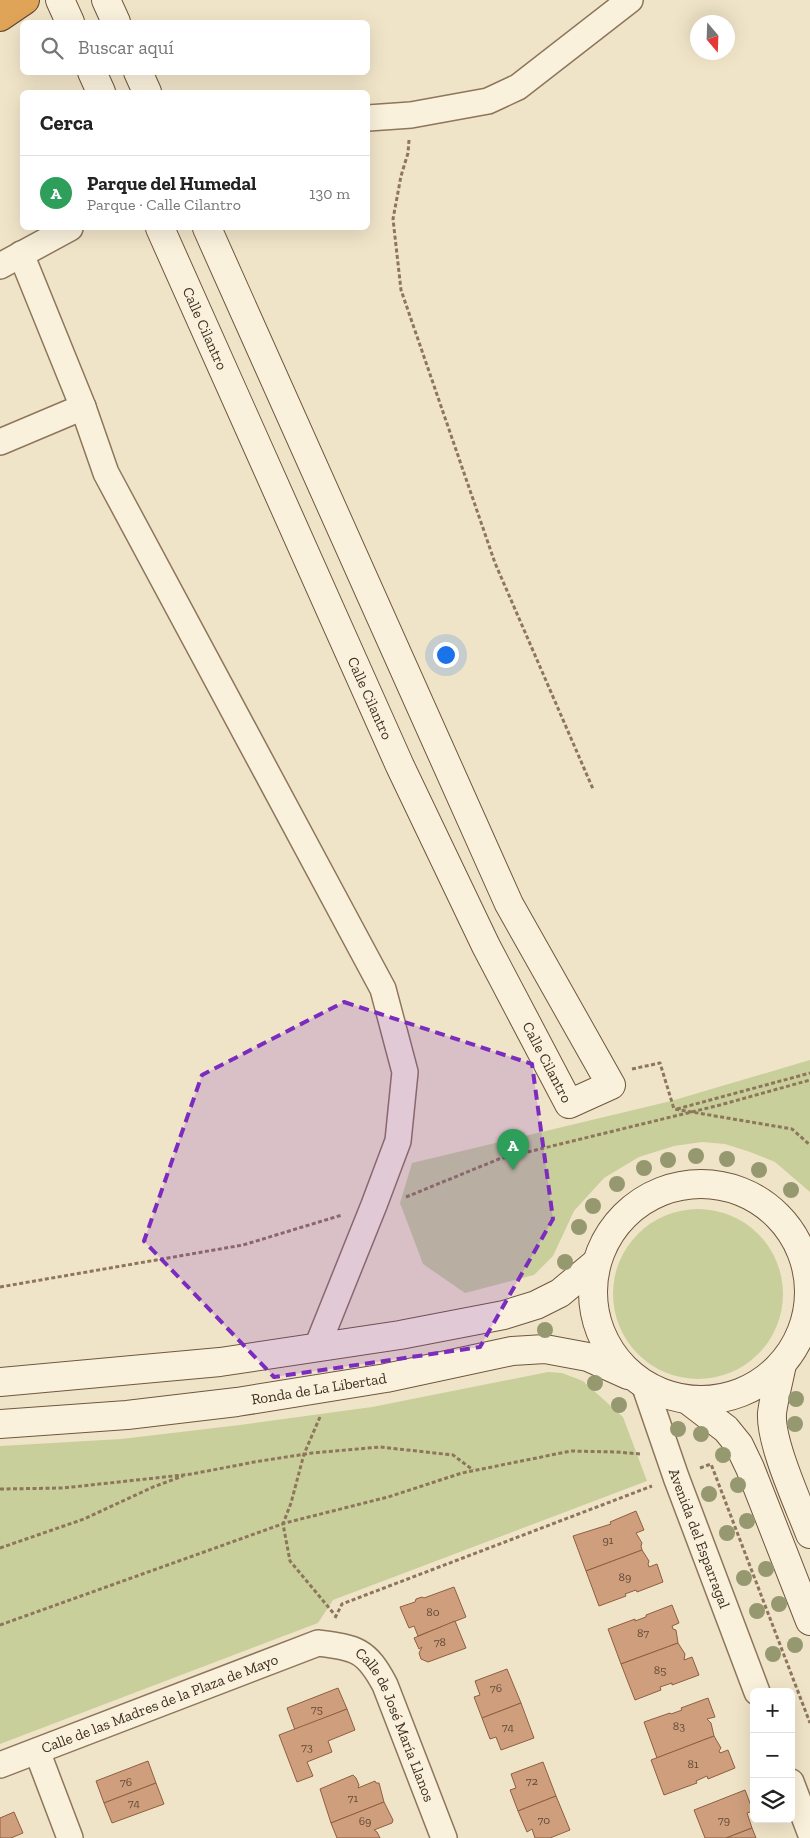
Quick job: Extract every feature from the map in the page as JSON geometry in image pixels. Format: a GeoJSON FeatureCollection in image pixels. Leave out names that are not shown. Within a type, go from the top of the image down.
{"type":"FeatureCollection","features":[{"type":"Feature","properties":{"kind":"highway"},"geometry":{"type":"LineString","coordinates":[[0,17],[25,0]]}},
{"type":"Feature","properties":{"kind":"main road"},"geometry":{"type":"LineString","coordinates":[[60,0],[69,20]]}},
{"type":"Feature","properties":{"kind":"main road"},"geometry":{"type":"LineString","coordinates":[[106,0],[115,20]]}},
{"type":"Feature","properties":{"kind":"main road"},"geometry":{"type":"LineString","coordinates":[[93,75],[100,90]]}},
{"type":"Feature","properties":{"kind":"main road"},"geometry":{"type":"LineString","coordinates":[[139,75],[146,90]]}},
{"type":"Feature","properties":{"kind":"main road","name":"Calle Cilantro"},"geometry":{"type":"LineString","coordinates":[[161,230],[400,766],[486,946],[569,1104],[611,1085],[509,904],[208,230]]}},
{"type":"Feature","properties":{"kind":"main road"},"geometry":{"type":"LineString","coordinates":[[638,1380],[615,1358],[602,1337],[594,1313],[592,1288],[596,1263],[610,1233],[631,1209],[659,1192],[690,1184],[723,1186],[753,1197],[779,1217],[798,1243],[808,1274],[808,1306],[800,1337],[782,1364],[762,1381],[739,1393],[714,1399],[688,1400]]}},
{"type":"Feature","properties":{"kind":"main road"},"geometry":{"type":"LineString","coordinates":[[0,1382],[220,1362],[400,1335],[504,1315],[536,1305],[560,1294],[596,1263]]}},
{"type":"Feature","properties":{"kind":"main road","name":"Ronda de La Libertad"},"geometry":{"type":"LineString","coordinates":[[0,1424],[127,1415],[237,1402],[386,1378],[512,1351],[545,1349],[588,1357],[666,1394],[688,1400]]}},
{"type":"Feature","properties":{"kind":"main road"},"geometry":{"type":"LineString","coordinates":[[782,1364],[772,1415],[781,1457],[810,1534]]}},
{"type":"Feature","properties":{"kind":"main road"},"geometry":{"type":"LineString","coordinates":[[688,1400],[726,1429],[739,1445],[750,1468],[810,1621]]}},
{"type":"Feature","properties":{"kind":"street"},"geometry":{"type":"LineString","coordinates":[[370,118],[411,115],[488,101],[518,87],[630,0]]}},
{"type":"Feature","properties":{"kind":"street"},"geometry":{"type":"LineString","coordinates":[[66,230],[10,260],[83,407],[106,473],[383,989],[405,1072],[398,1141],[317,1347]]}},
{"type":"Feature","properties":{"kind":"street"},"geometry":{"type":"LineString","coordinates":[[0,442],[83,407]]}},
{"type":"Feature","properties":{"kind":"street","name":"Avenida del Esparragal"},"geometry":{"type":"LineString","coordinates":[[638,1380],[755,1688]]}},
{"type":"Feature","properties":{"kind":"street","name":"Calle de las Madres de la Plaza de Mayo"},"geometry":{"type":"LineString","coordinates":[[0,1765],[318,1642]]}},
{"type":"Feature","properties":{"kind":"street","name":"Calle de José María Llanos"},"geometry":{"type":"LineString","coordinates":[[318,1642],[351,1648],[368,1659],[376,1668],[385,1684],[444,1838]]}},
{"type":"Feature","properties":{"kind":"street"},"geometry":{"type":"LineString","coordinates":[[37,1751],[70,1838]]}},
{"type":"Feature","properties":{"kind":"street"},"geometry":{"type":"LineString","coordinates":[[795,1793],[810,1832]]}},
{"type":"Feature","properties":{"kind":"path"},"geometry":{"type":"LineString","coordinates":[[411,115],[408,153],[401,176],[393,220],[401,290],[495,563],[593,789]]}},
{"type":"Feature","properties":{"kind":"path"},"geometry":{"type":"LineString","coordinates":[[632,1070],[660,1063],[674,1109]]}},
{"type":"Feature","properties":{"kind":"path"},"geometry":{"type":"LineString","coordinates":[[674,1109],[810,1073]]}},
{"type":"Feature","properties":{"kind":"path"},"geometry":{"type":"LineString","coordinates":[[0,1287],[243,1245],[374,1205],[404,1198],[499,1159],[691,1112],[810,1080]]}},
{"type":"Feature","properties":{"kind":"path"},"geometry":{"type":"LineString","coordinates":[[674,1109],[792,1129],[810,1145]]}},
{"type":"Feature","properties":{"kind":"path"},"geometry":{"type":"LineString","coordinates":[[324,1409],[304,1454],[291,1503],[283,1524],[290,1560],[335,1615]]}},
{"type":"Feature","properties":{"kind":"path"},"geometry":{"type":"LineString","coordinates":[[0,1489],[63,1488],[190,1474],[304,1454],[380,1447],[453,1455],[474,1471]]}},
{"type":"Feature","properties":{"kind":"path"},"geometry":{"type":"LineString","coordinates":[[0,1626],[283,1524],[362,1504],[474,1471],[571,1451],[646,1455]]}},
{"type":"Feature","properties":{"kind":"path"},"geometry":{"type":"LineString","coordinates":[[334,1624],[335,1615],[342,1604],[711,1464],[810,1724]]}},
{"type":"Feature","properties":{"kind":"path"},"geometry":{"type":"LineString","coordinates":[[0,1548],[84,1519],[154,1487],[190,1474]]}},
{"type":"Feature","properties":{"kind":"highlighted area"},"geometry":{"type":"Polygon","coordinates":[[[344,1002],[532,1064],[553,1219],[480,1347],[274,1377],[144,1241],[202,1075],[344,1002]]]}},
{"type":"Feature","properties":{"kind":"green space"},"geometry":{"type":"Polygon","coordinates":[[[810,1060],[810,1192],[775,1162],[750,1152],[725,1144],[702,1142],[674,1146],[639,1157],[604,1178],[574,1211],[553,1256],[534,1275],[465,1293],[423,1264],[400,1203],[412,1163],[671,1101],[810,1060]]]}},
{"type":"Feature","properties":{"kind":"green space"},"geometry":{"type":"Polygon","coordinates":[[[690,1209],[706,1209],[731,1215],[752,1228],[764,1240],[777,1261],[783,1294],[777,1327],[764,1348],[752,1360],[731,1373],[706,1379],[690,1379],[665,1373],[644,1360],[632,1348],[619,1327],[613,1302],[613,1286],[619,1261],[632,1240],[644,1228],[665,1215],[690,1209]]]}},
{"type":"Feature","properties":{"kind":"green space"},"geometry":{"type":"Polygon","coordinates":[[[548,1372],[562,1373],[583,1381],[623,1417],[647,1481],[333,1600],[318,1623],[0,1744],[0,1446],[121,1439],[240,1425],[372,1407],[548,1372]]]}},
{"type":"Feature","properties":{"kind":"building"},"geometry":{"type":"Polygon","coordinates":[[[636,1511],[644,1530],[636,1533],[642,1543],[642,1550],[586,1571],[573,1536],[611,1524],[610,1522],[636,1511]]]}},
{"type":"Feature","properties":{"kind":"building"},"geometry":{"type":"Polygon","coordinates":[[[642,1550],[649,1561],[649,1567],[657,1564],[663,1582],[637,1592],[636,1590],[625,1594],[626,1596],[599,1606],[586,1571],[642,1550]]]}},
{"type":"Feature","properties":{"kind":"building"},"geometry":{"type":"Polygon","coordinates":[[[454,1587],[466,1617],[418,1636],[414,1626],[409,1628],[400,1607],[415,1602],[416,1599],[454,1587]]]}},
{"type":"Feature","properties":{"kind":"building"},"geometry":{"type":"Polygon","coordinates":[[[672,1605],[679,1623],[672,1626],[676,1630],[678,1643],[621,1664],[608,1629],[646,1617],[646,1615],[672,1605]]]}},
{"type":"Feature","properties":{"kind":"building"},"geometry":{"type":"Polygon","coordinates":[[[455,1621],[466,1648],[428,1662],[421,1659],[419,1653],[422,1647],[419,1649],[414,1638],[455,1621]]]}},
{"type":"Feature","properties":{"kind":"building"},"geometry":{"type":"Polygon","coordinates":[[[678,1643],[685,1654],[684,1660],[692,1657],[699,1675],[672,1685],[672,1683],[660,1687],[661,1690],[635,1700],[621,1664],[678,1643]]]}},
{"type":"Feature","properties":{"kind":"building"},"geometry":{"type":"Polygon","coordinates":[[[507,1669],[521,1703],[482,1718],[474,1697],[480,1695],[475,1681],[507,1669]]]}},
{"type":"Feature","properties":{"kind":"building"},"geometry":{"type":"Polygon","coordinates":[[[338,1688],[347,1709],[295,1730],[287,1708],[338,1688]]]}},
{"type":"Feature","properties":{"kind":"building"},"geometry":{"type":"Polygon","coordinates":[[[708,1698],[715,1717],[707,1719],[711,1723],[714,1736],[657,1758],[644,1722],[682,1710],[681,1708],[708,1698]]]}},
{"type":"Feature","properties":{"kind":"building"},"geometry":{"type":"Polygon","coordinates":[[[521,1703],[534,1738],[501,1750],[496,1737],[490,1739],[482,1718],[521,1703]]]}},
{"type":"Feature","properties":{"kind":"building"},"geometry":{"type":"Polygon","coordinates":[[[347,1709],[355,1730],[328,1741],[332,1752],[307,1762],[313,1776],[297,1782],[279,1735],[347,1709]]]}},
{"type":"Feature","properties":{"kind":"building"},"geometry":{"type":"Polygon","coordinates":[[[714,1736],[721,1748],[720,1753],[728,1750],[735,1768],[708,1779],[707,1776],[696,1781],[697,1783],[664,1795],[651,1760],[714,1736]]]}},
{"type":"Feature","properties":{"kind":"building"},"geometry":{"type":"Polygon","coordinates":[[[148,1761],[156,1783],[104,1803],[96,1781],[148,1761]]]}},
{"type":"Feature","properties":{"kind":"building"},"geometry":{"type":"Polygon","coordinates":[[[543,1762],[556,1796],[518,1811],[510,1790],[516,1788],[511,1774],[543,1762]]]}},
{"type":"Feature","properties":{"kind":"building"},"geometry":{"type":"Polygon","coordinates":[[[353,1775],[359,1785],[358,1788],[375,1781],[379,1783],[384,1802],[331,1823],[320,1789],[353,1775]]]}},
{"type":"Feature","properties":{"kind":"building"},"geometry":{"type":"Polygon","coordinates":[[[156,1783],[164,1804],[112,1823],[104,1803],[156,1783]]]}},
{"type":"Feature","properties":{"kind":"building"},"geometry":{"type":"Polygon","coordinates":[[[745,1790],[750,1803],[750,1812],[747,1813],[752,1828],[726,1838],[705,1838],[694,1810],[745,1790]]]}},
{"type":"Feature","properties":{"kind":"building"},"geometry":{"type":"Polygon","coordinates":[[[556,1796],[570,1830],[550,1838],[535,1838],[532,1829],[527,1832],[518,1811],[556,1796]]]}},
{"type":"Feature","properties":{"kind":"building"},"geometry":{"type":"Polygon","coordinates":[[[384,1802],[393,1820],[392,1823],[374,1830],[380,1838],[337,1838],[331,1823],[384,1802]]]}},
{"type":"Feature","properties":{"kind":"building"},"geometry":{"type":"Polygon","coordinates":[[[14,1812],[23,1833],[11,1838],[0,1838],[0,1818],[14,1812]]]}},
{"type":"Feature","properties":{"kind":"building"},"geometry":{"type":"Polygon","coordinates":[[[752,1828],[756,1838],[726,1838],[752,1828]]]}},
{"type":"Feature","properties":{"kind":"place","name":"Parque del Humedal"},"geometry":{"type":"Point","coordinates":[513,1170]}}]}
